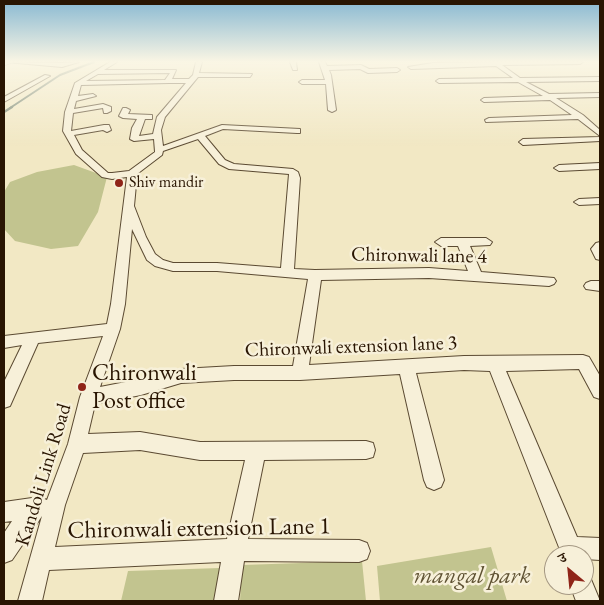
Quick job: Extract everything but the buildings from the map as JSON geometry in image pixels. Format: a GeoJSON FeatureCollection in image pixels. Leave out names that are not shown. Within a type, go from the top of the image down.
{"type":"FeatureCollection","features":[{"type":"Feature","properties":{"kind":"street"},"geometry":{"type":"LineString","coordinates":[[4,100],[21,90]]}},
{"type":"Feature","properties":{"kind":"street"},"geometry":{"type":"LineString","coordinates":[[76,90],[70,112],[68,134],[79,152],[105,175],[112,176],[132,173],[156,156],[161,117],[181,90]]}},
{"type":"Feature","properties":{"kind":"street"},"geometry":{"type":"LineString","coordinates":[[329,90],[332,110]]}},
{"type":"Feature","properties":{"kind":"street"},"geometry":{"type":"LineString","coordinates":[[537,90],[580,117],[600,134]]}},
{"type":"Feature","properties":{"kind":"street"},"geometry":{"type":"LineString","coordinates":[[484,100],[600,95]]}},
{"type":"Feature","properties":{"kind":"street"},"geometry":{"type":"LineString","coordinates":[[74,99],[93,96]]}},
{"type":"Feature","properties":{"kind":"street"},"geometry":{"type":"LineString","coordinates":[[560,104],[580,104]]}},
{"type":"Feature","properties":{"kind":"street"},"geometry":{"type":"LineString","coordinates":[[70,112],[103,106],[107,107],[107,111]]}},
{"type":"Feature","properties":{"kind":"street"},"geometry":{"type":"LineString","coordinates":[[126,110],[123,116],[161,117]]}},
{"type":"Feature","properties":{"kind":"street"},"geometry":{"type":"LineString","coordinates":[[142,117],[136,128],[134,139],[158,143],[200,136],[222,127],[297,131]]}},
{"type":"Feature","properties":{"kind":"street"},"geometry":{"type":"LineString","coordinates":[[489,120],[580,117]]}},
{"type":"Feature","properties":{"kind":"street"},"geometry":{"type":"LineString","coordinates":[[68,134],[104,126],[107,130]]}},
{"type":"Feature","properties":{"kind":"street"},"geometry":{"type":"LineString","coordinates":[[200,136],[222,162],[232,167],[293,172],[295,178],[287,274]]}},
{"type":"Feature","properties":{"kind":"street"},"geometry":{"type":"LineString","coordinates":[[523,142],[600,139]]}},
{"type":"Feature","properties":{"kind":"street"},"geometry":{"type":"LineString","coordinates":[[559,168],[600,166]]}},
{"type":"Feature","properties":{"kind":"street","name":"Kandoli Link Road"},"geometry":{"type":"LineString","coordinates":[[30,601],[40,559],[44,507],[76,444],[88,397],[112,329],[118,304],[132,173]]}},
{"type":"Feature","properties":{"kind":"street"},"geometry":{"type":"LineString","coordinates":[[579,202],[600,200]]}},
{"type":"Feature","properties":{"kind":"street","name":"Chironwali lane 4"},"geometry":{"type":"LineString","coordinates":[[128,204],[151,257],[173,267],[217,267],[315,275],[429,273],[549,281]]}},
{"type":"Feature","properties":{"kind":"street"},"geometry":{"type":"LineString","coordinates":[[441,242],[486,242]]}},
{"type":"Feature","properties":{"kind":"street"},"geometry":{"type":"LineString","coordinates":[[463,243],[476,276]]}},
{"type":"Feature","properties":{"kind":"street"},"geometry":{"type":"LineString","coordinates":[[600,246],[597,249],[600,256]]}},
{"type":"Feature","properties":{"kind":"street"},"geometry":{"type":"LineString","coordinates":[[300,373],[315,275]]}},
{"type":"Feature","properties":{"kind":"street"},"geometry":{"type":"LineString","coordinates":[[4,342],[112,329]]}},
{"type":"Feature","properties":{"kind":"street"},"geometry":{"type":"LineString","coordinates":[[4,400],[33,337]]}},
{"type":"Feature","properties":{"kind":"street","name":"Chironwali extension lane 3"},"geometry":{"type":"LineString","coordinates":[[88,397],[141,387],[181,376],[234,373],[300,373],[464,362],[495,364],[583,362],[600,391]]}},
{"type":"Feature","properties":{"kind":"street"},"geometry":{"type":"LineString","coordinates":[[495,364],[569,545]]}},
{"type":"Feature","properties":{"kind":"street"},"geometry":{"type":"LineString","coordinates":[[406,365],[434,480]]}},
{"type":"Feature","properties":{"kind":"street"},"geometry":{"type":"LineString","coordinates":[[76,444],[140,441],[200,451],[366,450]]}},
{"type":"Feature","properties":{"kind":"street"},"geometry":{"type":"LineString","coordinates":[[226,601],[257,450]]}},
{"type":"Feature","properties":{"kind":"street"},"geometry":{"type":"LineString","coordinates":[[4,512],[44,507]]}},
{"type":"Feature","properties":{"kind":"street"},"geometry":{"type":"LineString","coordinates":[[4,552],[44,507]]}},
{"type":"Feature","properties":{"kind":"street","name":"Chironwali extension Lane 1"},"geometry":{"type":"LineString","coordinates":[[40,559],[236,550],[359,551]]}},
{"type":"Feature","properties":{"kind":"green space"},"geometry":{"type":"Polygon","coordinates":[[[74,165],[107,177],[98,212],[78,246],[51,249],[15,241],[4,229],[4,192],[10,182],[37,172],[74,165]]]}},
{"type":"Feature","properties":{"kind":"green space","name":"mangal park"},"geometry":{"type":"Polygon","coordinates":[[[491,547],[507,601],[380,601],[377,566],[491,547]]]}},
{"type":"Feature","properties":{"kind":"green space"},"geometry":{"type":"Polygon","coordinates":[[[362,561],[366,601],[240,601],[242,565],[362,561]]]}},
{"type":"Feature","properties":{"kind":"green space"},"geometry":{"type":"Polygon","coordinates":[[[220,568],[217,601],[121,601],[128,571],[220,568]]]}},
{"type":"Feature","properties":{"kind":"waterway"},"geometry":{"type":"LineString","coordinates":[[10,108],[37,90]]}},
{"type":"Feature","properties":{"kind":"waterway"},"geometry":{"type":"LineString","coordinates":[[4,112],[12,107]]}},
{"type":"Feature","properties":{"kind":"place","name":"Shiv mandir"},"geometry":{"type":"Point","coordinates":[119,183]}},
{"type":"Feature","properties":{"kind":"place","name":"Chironwali Post office"},"geometry":{"type":"Point","coordinates":[82,387]}}]}
